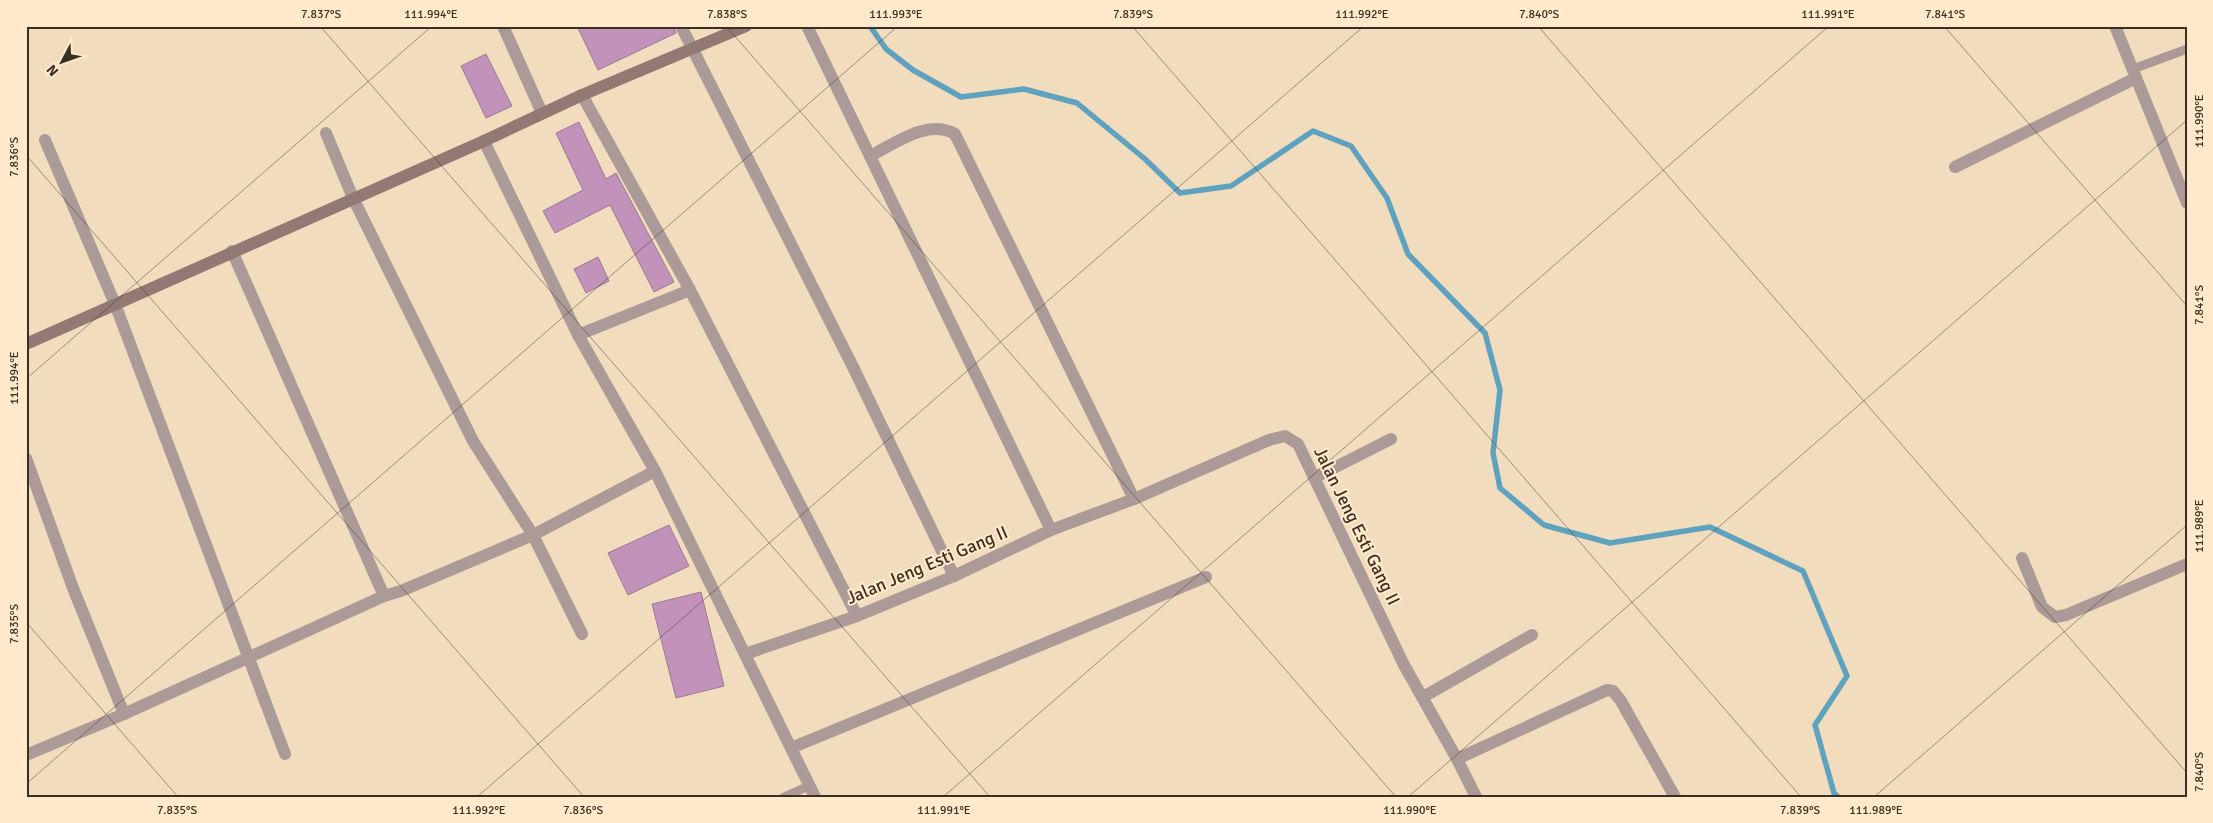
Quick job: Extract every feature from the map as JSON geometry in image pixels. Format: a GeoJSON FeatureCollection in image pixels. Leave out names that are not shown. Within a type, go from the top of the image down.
{"type":"FeatureCollection","features":[{"type":"Feature","properties":{"kind":"main road"},"geometry":{"type":"LineString","coordinates":[[26,344],[484,141],[582,95],[746,26]]}},
{"type":"Feature","properties":{"kind":"street"},"geometry":{"type":"LineString","coordinates":[[503,26],[542,113]]}},
{"type":"Feature","properties":{"kind":"street"},"geometry":{"type":"LineString","coordinates":[[681,26],[854,369],[954,576]]}},
{"type":"Feature","properties":{"kind":"street"},"geometry":{"type":"LineString","coordinates":[[807,26],[1051,530]]}},
{"type":"Feature","properties":{"kind":"street"},"geometry":{"type":"LineString","coordinates":[[2115,26],[2187,203]]}},
{"type":"Feature","properties":{"kind":"street"},"geometry":{"type":"LineString","coordinates":[[1955,167],[2134,73]]}},
{"type":"Feature","properties":{"kind":"street"},"geometry":{"type":"LineString","coordinates":[[582,95],[690,290],[857,616]]}},
{"type":"Feature","properties":{"kind":"street"},"geometry":{"type":"LineString","coordinates":[[870,156],[922,131],[947,129],[955,134],[1134,499]]}},
{"type":"Feature","properties":{"kind":"street"},"geometry":{"type":"LineString","coordinates":[[326,133],[354,198],[472,441],[533,535],[582,634]]}},
{"type":"Feature","properties":{"kind":"street"},"geometry":{"type":"LineString","coordinates":[[45,140],[115,304],[285,754]]}},
{"type":"Feature","properties":{"kind":"street"},"geometry":{"type":"LineString","coordinates":[[484,141],[578,335],[655,472],[812,791]]}},
{"type":"Feature","properties":{"kind":"street"},"geometry":{"type":"LineString","coordinates":[[232,252],[384,596]]}},
{"type":"Feature","properties":{"kind":"street"},"geometry":{"type":"LineString","coordinates":[[578,335],[690,290]]}},
{"type":"Feature","properties":{"kind":"street","name":"Jalan Jeng Esti Gang II"},"geometry":{"type":"LineString","coordinates":[[745,654],[857,616],[954,576],[1051,530],[1134,499],[1269,440],[1285,436],[1298,444],[1404,665],[1476,797]]}},
{"type":"Feature","properties":{"kind":"street"},"geometry":{"type":"LineString","coordinates":[[1314,478],[1391,439]]}},
{"type":"Feature","properties":{"kind":"street"},"geometry":{"type":"LineString","coordinates":[[26,458],[73,588],[124,714]]}},
{"type":"Feature","properties":{"kind":"street"},"geometry":{"type":"LineString","coordinates":[[26,755],[124,714],[384,596],[401,591],[533,535],[655,472]]}},
{"type":"Feature","properties":{"kind":"street"},"geometry":{"type":"LineString","coordinates":[[2022,558],[2042,607],[2055,617],[2066,615],[2187,564]]}},
{"type":"Feature","properties":{"kind":"street"},"geometry":{"type":"LineString","coordinates":[[791,748],[1206,577]]}},
{"type":"Feature","properties":{"kind":"street"},"geometry":{"type":"LineString","coordinates":[[1423,697],[1532,635]]}},
{"type":"Feature","properties":{"kind":"street"},"geometry":{"type":"LineString","coordinates":[[1456,759],[1607,690],[1613,691],[1621,701],[1675,797]]}},
{"type":"Feature","properties":{"kind":"lane"},"geometry":{"type":"LineString","coordinates":[[2134,73],[2187,49]]}},
{"type":"Feature","properties":{"kind":"lane"},"geometry":{"type":"LineString","coordinates":[[784,797],[812,791]]}},
{"type":"Feature","properties":{"kind":"building"},"geometry":{"type":"Polygon","coordinates":[[[577,26],[673,26],[676,33],[598,70],[577,26]]]}},
{"type":"Feature","properties":{"kind":"building"},"geometry":{"type":"Polygon","coordinates":[[[486,54],[512,106],[486,118],[461,66],[486,54]]]}},
{"type":"Feature","properties":{"kind":"building"},"geometry":{"type":"Polygon","coordinates":[[[579,122],[606,179],[616,173],[674,282],[654,292],[610,205],[555,233],[543,211],[583,190],[556,133],[579,122]]]}},
{"type":"Feature","properties":{"kind":"building"},"geometry":{"type":"Polygon","coordinates":[[[598,257],[609,281],[586,293],[574,269],[598,257]]]}},
{"type":"Feature","properties":{"kind":"building"},"geometry":{"type":"Polygon","coordinates":[[[669,525],[689,566],[628,595],[608,553],[669,525]]]}},
{"type":"Feature","properties":{"kind":"building"},"geometry":{"type":"Polygon","coordinates":[[[701,592],[724,686],[676,698],[652,604],[701,592]]]}},
{"type":"Feature","properties":{"kind":"waterway"},"geometry":{"type":"LineString","coordinates":[[870,26],[886,49],[913,70],[961,97],[1024,89],[1077,103],[1145,159],[1180,193],[1231,186],[1313,131],[1351,146],[1387,198],[1408,254],[1485,333],[1500,390],[1493,453],[1500,488],[1544,525],[1610,543],[1710,527],[1803,571],[1847,676],[1815,725],[1834,793],[1838,797]]}}]}
